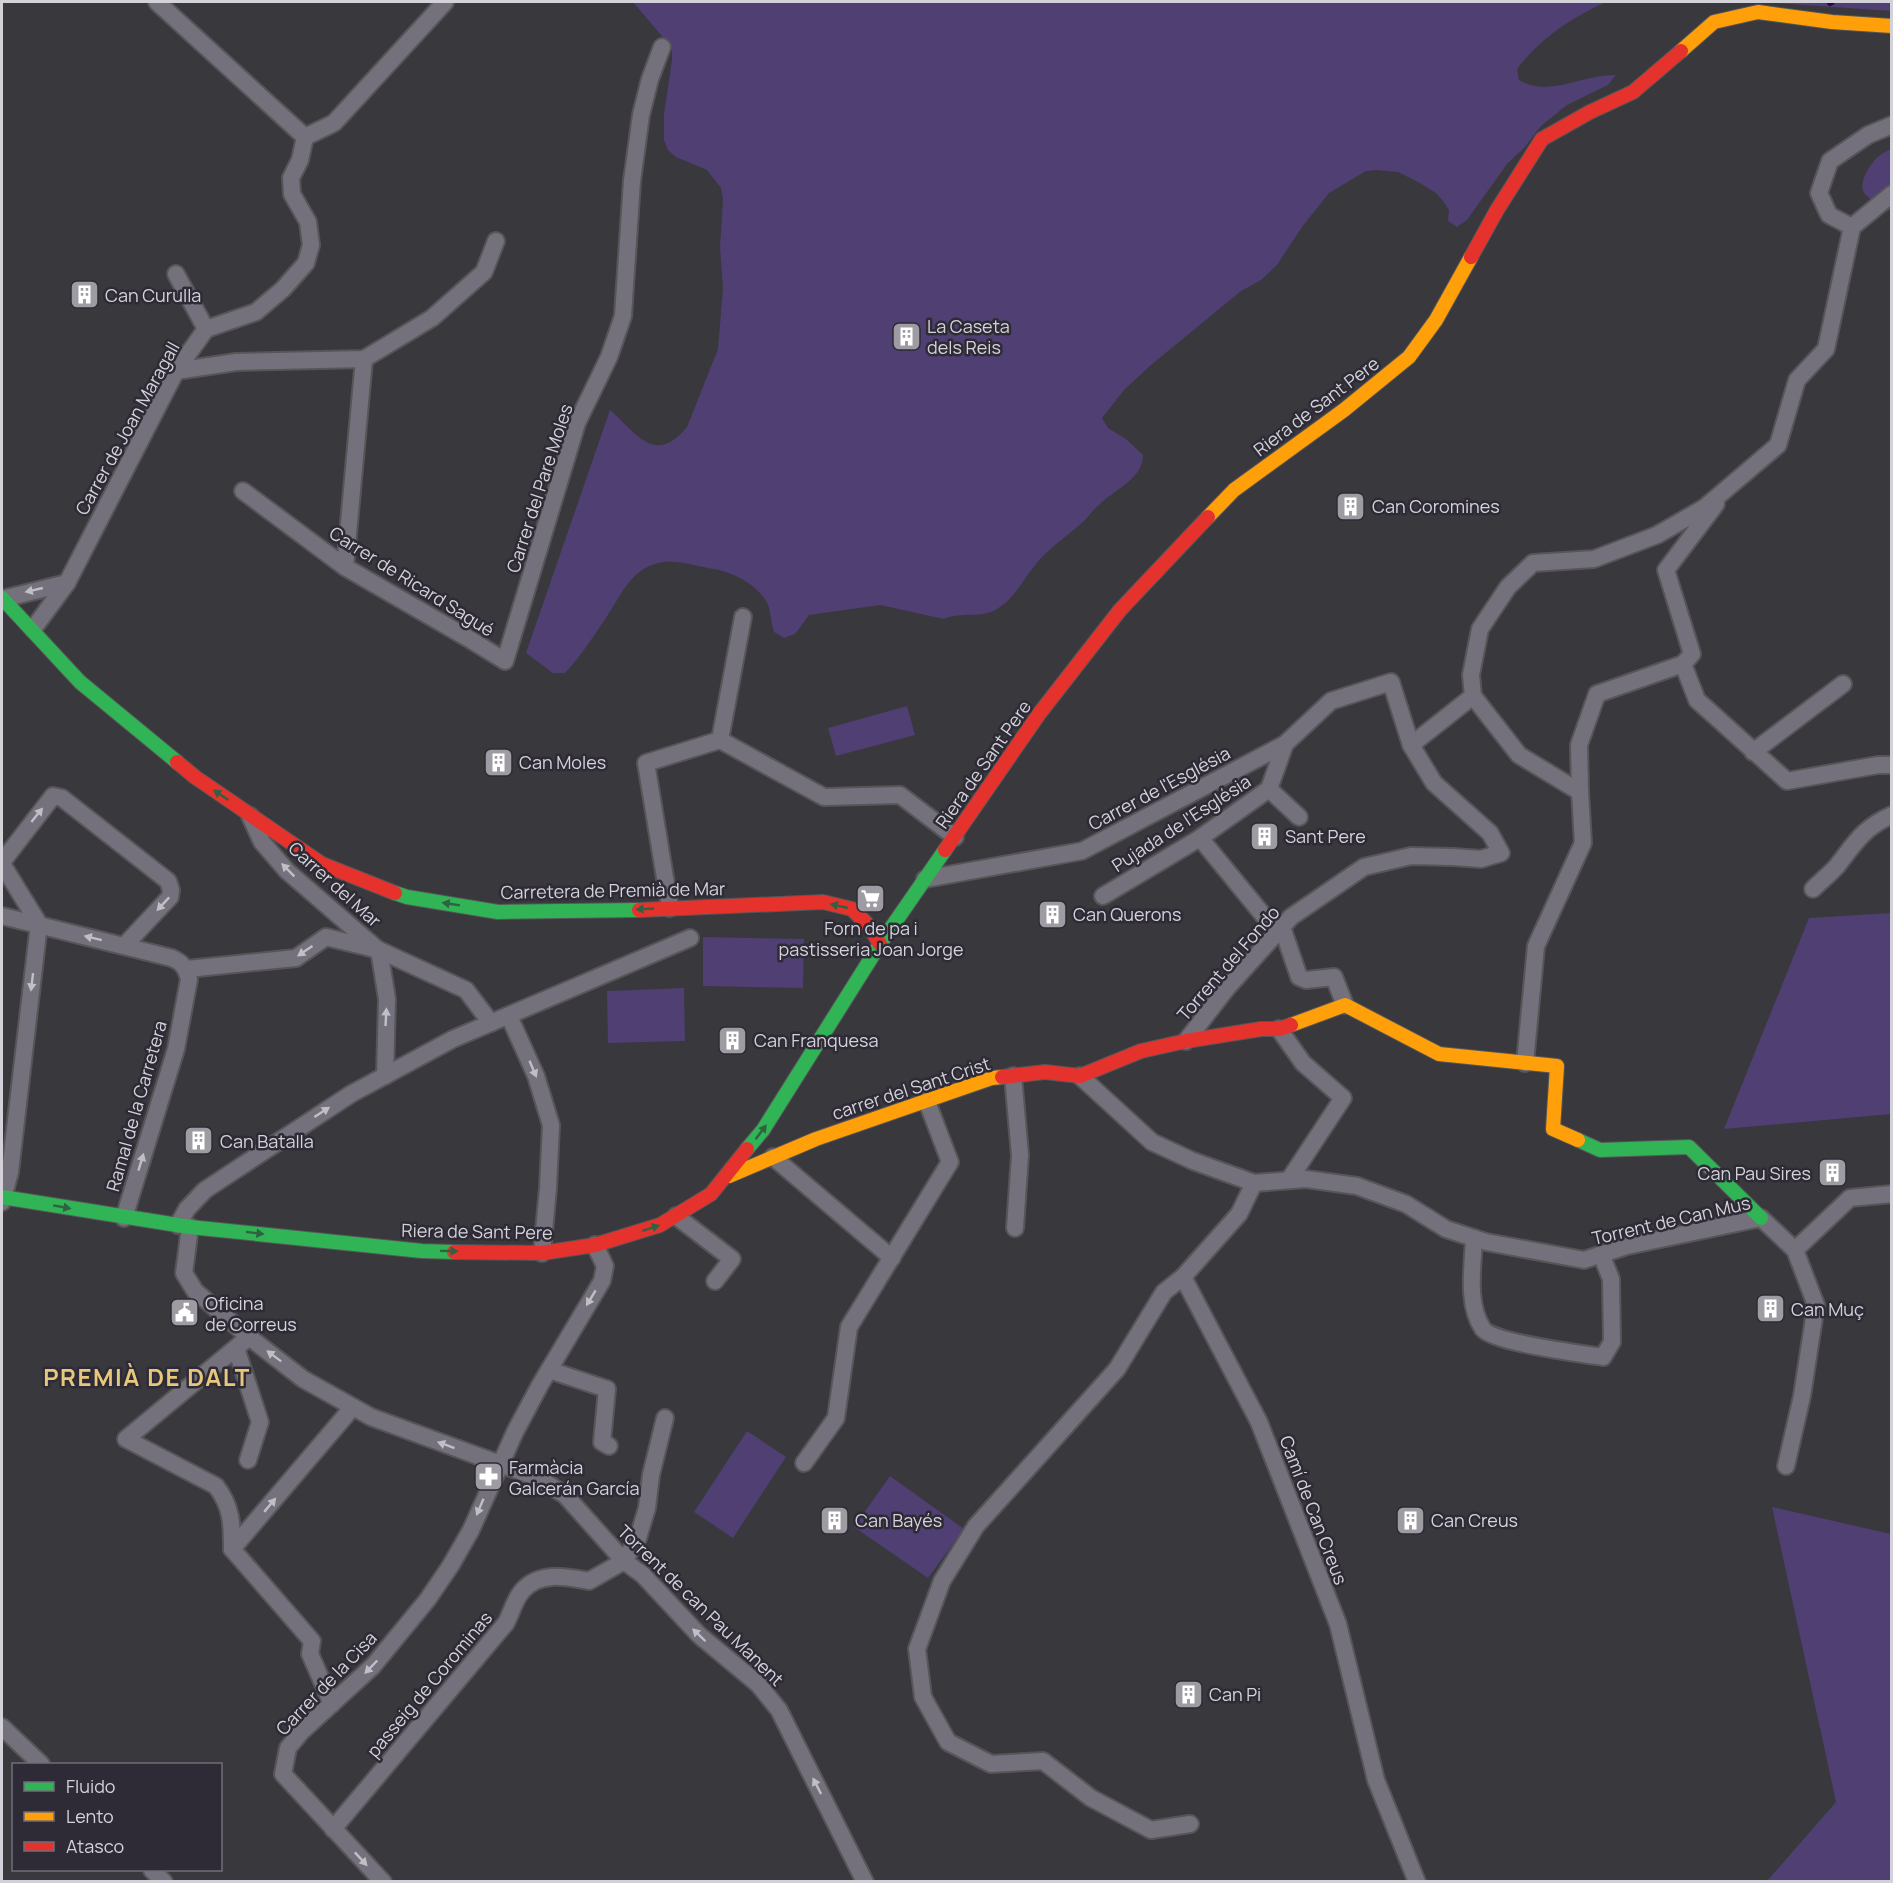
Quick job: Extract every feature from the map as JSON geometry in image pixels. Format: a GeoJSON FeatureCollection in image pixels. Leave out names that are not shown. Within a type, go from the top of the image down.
{"type":"FeatureCollection","features":[{"type":"Feature","properties":{"kind":"street"},"geometry":{"type":"LineString","coordinates":[[156,2],[305,137]]}},
{"type":"Feature","properties":{"kind":"street"},"geometry":{"type":"LineString","coordinates":[[305,137],[334,123],[445,2]]}},
{"type":"Feature","properties":{"kind":"street","name":"Riera de Sant Pere"},"geometry":{"type":"LineString","coordinates":[[2,1199],[184,1226],[422,1251],[542,1252],[595,1245],[660,1225],[676,1216],[711,1194],[764,1130],[880,944],[1039,714],[1120,610],[1234,490],[1344,410],[1409,357],[1436,320],[1497,210],[1542,139],[1590,112],[1634,92],[1714,22],[1758,12],[1832,22],[1892,26]]}},
{"type":"Feature","properties":{"kind":"street","name":"Carrer del Pare Moles"},"geometry":{"type":"LineString","coordinates":[[505,661],[578,423],[609,357],[623,316],[632,181],[641,114],[650,79],[662,47]]}},
{"type":"Feature","properties":{"kind":"street"},"geometry":{"type":"LineString","coordinates":[[1852,227],[1829,215],[1819,193],[1830,161],[1868,135],[1892,125]]}},
{"type":"Feature","properties":{"kind":"street"},"geometry":{"type":"LineString","coordinates":[[176,274],[206,329],[256,312],[283,289],[306,263],[311,245],[308,222],[292,194],[291,178],[300,160],[305,137]]}},
{"type":"Feature","properties":{"kind":"street"},"geometry":{"type":"LineString","coordinates":[[1580,792],[1519,755],[1473,696],[1471,675],[1480,629],[1508,587],[1533,563],[1594,559],[1657,535],[1704,508],[1778,445],[1797,380],[1826,349],[1852,227],[1892,194]]}},
{"type":"Feature","properties":{"kind":"street"},"geometry":{"type":"LineString","coordinates":[[176,371],[236,362],[364,359],[432,318],[484,272],[496,241]]}},
{"type":"Feature","properties":{"kind":"street","name":"Carrer de Joan Maragall"},"geometry":{"type":"LineString","coordinates":[[35,632],[67,583],[176,371],[206,329]]}},
{"type":"Feature","properties":{"kind":"street"},"geometry":{"type":"LineString","coordinates":[[345,567],[364,359]]}},
{"type":"Feature","properties":{"kind":"street"},"geometry":{"type":"LineString","coordinates":[[1525,1063],[1536,946],[1583,843],[1579,745],[1597,694],[1683,664],[1692,654],[1666,570],[1729,487]]}},
{"type":"Feature","properties":{"kind":"street","name":"Carrer de Ricard Sagué"},"geometry":{"type":"LineString","coordinates":[[243,491],[345,567],[505,661]]}},
{"type":"Feature","properties":{"kind":"street"},"geometry":{"type":"LineString","coordinates":[[2,598],[67,583]]}},
{"type":"Feature","properties":{"kind":"street","name":"Carretera de Premià de Mar"},"geometry":{"type":"LineString","coordinates":[[2,598],[80,681],[195,777],[322,864],[357,879],[407,897],[498,912],[823,902],[852,909],[869,926],[880,944]]}},
{"type":"Feature","properties":{"kind":"street"},"geometry":{"type":"LineString","coordinates":[[720,740],[743,617]]}},
{"type":"Feature","properties":{"kind":"street"},"geometry":{"type":"LineString","coordinates":[[1683,664],[1697,700],[1787,781],[1878,765],[1892,765]]}},
{"type":"Feature","properties":{"kind":"street","name":"Carrer de l'Església"},"geometry":{"type":"LineString","coordinates":[[925,879],[1082,852],[1285,744],[1330,701],[1391,682]]}},
{"type":"Feature","properties":{"kind":"street","name":"Torrent del Fondo"},"geometry":{"type":"LineString","coordinates":[[1186,1041],[1227,988],[1291,917],[1364,867],[1411,856],[1481,860],[1501,853],[1490,833],[1434,783],[1411,745],[1391,682]]}},
{"type":"Feature","properties":{"kind":"street"},"geometry":{"type":"LineString","coordinates":[[1753,752],[1844,684]]}},
{"type":"Feature","properties":{"kind":"street"},"geometry":{"type":"LineString","coordinates":[[1411,745],[1473,696]]}},
{"type":"Feature","properties":{"kind":"street"},"geometry":{"type":"LineString","coordinates":[[670,908],[646,763],[720,740],[824,796],[900,795],[955,837]]}},
{"type":"Feature","properties":{"kind":"street","name":"Pujada de l'Església"},"geometry":{"type":"LineString","coordinates":[[1103,896],[1200,838],[1269,789],[1285,744]]}},
{"type":"Feature","properties":{"kind":"street"},"geometry":{"type":"LineString","coordinates":[[1269,789],[1299,816]]}},
{"type":"Feature","properties":{"kind":"street"},"geometry":{"type":"LineString","coordinates":[[2,1199],[10,1172],[39,924],[2,863],[53,796],[62,798],[168,881],[171,890],[170,897],[123,946]]}},
{"type":"Feature","properties":{"kind":"street","name":"Carrer del Mar"},"geometry":{"type":"LineString","coordinates":[[249,814],[262,842],[287,871],[379,950],[466,990],[491,1023]]}},
{"type":"Feature","properties":{"kind":"street"},"geometry":{"type":"LineString","coordinates":[[1813,889],[1836,867],[1859,836],[1892,815]]}},
{"type":"Feature","properties":{"kind":"street"},"geometry":{"type":"LineString","coordinates":[[1200,838],[1280,929],[1299,977],[1306,980],[1334,977],[1345,1005],[1439,1054],[1557,1066],[1553,1129],[1600,1150],[1689,1147],[1761,1218]]}},
{"type":"Feature","properties":{"kind":"street"},"geometry":{"type":"LineString","coordinates":[[2,916],[172,958],[181,962],[187,969],[296,958],[326,937],[379,950],[387,999],[385,1076]]}},
{"type":"Feature","properties":{"kind":"street"},"geometry":{"type":"LineString","coordinates":[[184,1226],[187,1209],[205,1190],[342,1100],[453,1039],[690,938]]}},
{"type":"Feature","properties":{"kind":"street","name":"Ramal de la Carretera"},"geometry":{"type":"LineString","coordinates":[[124,1218],[176,1049],[189,979],[187,969]]}},
{"type":"Feature","properties":{"kind":"street","name":"carrer del Sant Crist"},"geometry":{"type":"LineString","coordinates":[[724,1178],[816,1139],[992,1078],[1046,1072],[1080,1076],[1141,1051],[1261,1029],[1279,1029],[1345,1005]]}},
{"type":"Feature","properties":{"kind":"street"},"geometry":{"type":"LineString","coordinates":[[510,1016],[536,1076],[551,1125],[542,1252]]}},
{"type":"Feature","properties":{"kind":"street"},"geometry":{"type":"LineString","coordinates":[[1279,1029],[1303,1063],[1343,1098],[1289,1180]]}},
{"type":"Feature","properties":{"kind":"street"},"geometry":{"type":"LineString","coordinates":[[1013,1076],[1020,1155],[1015,1228]]}},
{"type":"Feature","properties":{"kind":"street","name":"Torrent de Can Mus"},"geometry":{"type":"LineString","coordinates":[[1080,1076],[1152,1142],[1193,1161],[1254,1183],[1306,1179],[1357,1186],[1406,1204],[1446,1229],[1474,1238],[1584,1260],[1627,1246],[1761,1218],[1795,1250],[1816,1305],[1802,1396],[1786,1466]]}},
{"type":"Feature","properties":{"kind":"street"},"geometry":{"type":"LineString","coordinates":[[804,1463],[836,1418],[849,1327],[950,1162],[926,1099]]}},
{"type":"Feature","properties":{"kind":"street"},"geometry":{"type":"LineString","coordinates":[[773,1157],[892,1257]]}},
{"type":"Feature","properties":{"kind":"street"},"geometry":{"type":"LineString","coordinates":[[1190,1824],[1151,1830],[1092,1798],[1043,1761],[991,1764],[948,1742],[923,1697],[917,1649],[942,1581],[976,1526],[1117,1369],[1164,1292],[1183,1277],[1239,1214],[1254,1183]]}},
{"type":"Feature","properties":{"kind":"street"},"geometry":{"type":"LineString","coordinates":[[1795,1250],[1850,1198],[1892,1194]]}},
{"type":"Feature","properties":{"kind":"street"},"geometry":{"type":"LineString","coordinates":[[676,1216],[732,1259],[715,1281]]}},
{"type":"Feature","properties":{"kind":"street","name":"Torrent de can Pau Manent"},"geometry":{"type":"LineString","coordinates":[[184,1226],[184,1274],[195,1291],[243,1343],[371,1418],[540,1479],[565,1495],[624,1561],[643,1575],[699,1635],[758,1684],[779,1710],[865,1881]]}},
{"type":"Feature","properties":{"kind":"street"},"geometry":{"type":"LineString","coordinates":[[1474,1238],[1473,1300],[1477,1318],[1484,1331],[1502,1339],[1603,1357],[1612,1342],[1611,1279],[1601,1254]]}},
{"type":"Feature","properties":{"kind":"street","name":"Carrer de la Cisa"},"geometry":{"type":"LineString","coordinates":[[383,1881],[283,1774],[288,1748],[302,1731],[373,1666],[428,1599],[471,1530],[515,1432],[602,1281],[605,1266],[595,1245]]}},
{"type":"Feature","properties":{"kind":"street","name":"Camí de Can Creus"},"geometry":{"type":"LineString","coordinates":[[1183,1277],[1259,1422],[1338,1624],[1376,1780],[1417,1881]]}},
{"type":"Feature","properties":{"kind":"street"},"geometry":{"type":"LineString","coordinates":[[248,1460],[260,1422],[243,1343],[126,1439],[216,1485],[232,1517],[232,1550],[312,1641],[310,1654],[332,1704]]}},
{"type":"Feature","properties":{"kind":"street"},"geometry":{"type":"LineString","coordinates":[[549,1370],[607,1389],[602,1442],[609,1446]]}},
{"type":"Feature","properties":{"kind":"street"},"geometry":{"type":"LineString","coordinates":[[232,1550],[352,1408]]}},
{"type":"Feature","properties":{"kind":"street"},"geometry":{"type":"LineString","coordinates":[[624,1561],[638,1538],[647,1508],[651,1475],[665,1418]]}},
{"type":"Feature","properties":{"kind":"street","name":"passeig de Corominas"},"geometry":{"type":"LineString","coordinates":[[333,1829],[506,1623],[523,1590],[542,1577],[568,1577],[589,1581],[624,1561]]}},
{"type":"Feature","properties":{"kind":"street"},"geometry":{"type":"LineString","coordinates":[[2,1727],[40,1763]]}},
{"type":"Feature","properties":{"kind":"shaded area"},"geometry":{"type":"Polygon","coordinates":[[[633,2],[1606,2],[1557,30],[1517,69],[1519,80],[1542,87],[1616,75],[1608,85],[1567,105],[1541,126],[1524,148],[1507,164],[1467,220],[1457,227],[1448,221],[1449,210],[1436,193],[1398,172],[1366,171],[1329,193],[1302,227],[1277,265],[1261,280],[1241,291],[1124,390],[1102,418],[1108,428],[1126,439],[1143,455],[1138,471],[1042,557],[1010,598],[997,609],[984,614],[957,615],[944,619],[880,605],[809,615],[795,634],[784,638],[774,632],[769,608],[764,598],[737,576],[685,563],[658,563],[640,571],[627,585],[571,667],[565,673],[553,673],[526,653],[610,410],[646,442],[655,445],[665,444],[675,439],[687,427],[718,349],[723,288],[720,247],[723,200],[721,188],[707,170],[676,157],[668,150],[664,140],[664,114],[672,48],[633,2]]]}},
{"type":"Feature","properties":{"kind":"shaded area"},"geometry":{"type":"Polygon","coordinates":[[[1761,2],[1891,2],[1891,11],[1761,2]]]}},
{"type":"Feature","properties":{"kind":"shaded area"},"geometry":{"type":"Polygon","coordinates":[[[1891,149],[1891,209],[1889,211],[1867,197],[1863,185],[1872,163],[1891,149]]]}},
{"type":"Feature","properties":{"kind":"shaded area"},"geometry":{"type":"Polygon","coordinates":[[[907,706],[915,735],[836,756],[828,728],[907,706]]]}},
{"type":"Feature","properties":{"kind":"shaded area"},"geometry":{"type":"Polygon","coordinates":[[[1891,913],[1891,1114],[1724,1129],[1809,918],[1891,913]]]}},
{"type":"Feature","properties":{"kind":"shaded area"},"geometry":{"type":"Polygon","coordinates":[[[703,937],[804,939],[803,988],[703,986],[703,937]]]}},
{"type":"Feature","properties":{"kind":"shaded area"},"geometry":{"type":"Polygon","coordinates":[[[684,988],[685,1041],[608,1043],[607,991],[684,988]]]}},
{"type":"Feature","properties":{"kind":"shaded area"},"geometry":{"type":"Polygon","coordinates":[[[747,1431],[786,1457],[733,1538],[694,1512],[747,1431]]]}},
{"type":"Feature","properties":{"kind":"shaded area"},"geometry":{"type":"Polygon","coordinates":[[[890,1476],[964,1529],[928,1578],[854,1527],[890,1476]]]}},
{"type":"Feature","properties":{"kind":"shaded area"},"geometry":{"type":"Polygon","coordinates":[[[1772,1507],[1891,1534],[1891,1881],[1767,1881],[1836,1802],[1772,1507]]]}},
{"type":"Feature","properties":{"kind":"traffic: fast"},"geometry":{"type":"LineString","coordinates":[[2,598],[80,682],[177,762]]}},
{"type":"Feature","properties":{"kind":"traffic: fast"},"geometry":{"type":"LineString","coordinates":[[747,1149],[763,1130],[880,944],[945,850]]}},
{"type":"Feature","properties":{"kind":"traffic: fast"},"geometry":{"type":"LineString","coordinates":[[395,893],[498,912],[639,910]]}},
{"type":"Feature","properties":{"kind":"traffic: fast"},"geometry":{"type":"LineString","coordinates":[[1578,1140],[1600,1150],[1689,1147],[1761,1218]]}},
{"type":"Feature","properties":{"kind":"traffic: fast"},"geometry":{"type":"LineString","coordinates":[[2,1197],[190,1227],[422,1251],[454,1252]]}},
{"type":"Feature","properties":{"kind":"traffic: slow"},"geometry":{"type":"LineString","coordinates":[[1681,51],[1714,22],[1758,12],[1832,22],[1892,26]]}},
{"type":"Feature","properties":{"kind":"traffic: slow"},"geometry":{"type":"LineString","coordinates":[[1208,517],[1234,490],[1344,410],[1409,357],[1436,320],[1471,257]]}},
{"type":"Feature","properties":{"kind":"traffic: slow"},"geometry":{"type":"LineString","coordinates":[[1291,1025],[1345,1005],[1439,1054],[1557,1066],[1553,1129],[1578,1140]]}},
{"type":"Feature","properties":{"kind":"traffic: slow"},"geometry":{"type":"LineString","coordinates":[[729,1176],[816,1139],[992,1078],[1002,1077]]}},
{"type":"Feature","properties":{"kind":"traffic: jam"},"geometry":{"type":"LineString","coordinates":[[1471,257],[1497,210],[1542,139],[1590,112],[1633,92],[1681,51]]}},
{"type":"Feature","properties":{"kind":"traffic: jam"},"geometry":{"type":"LineString","coordinates":[[945,850],[1039,714],[1120,610],[1208,517]]}},
{"type":"Feature","properties":{"kind":"traffic: jam"},"geometry":{"type":"LineString","coordinates":[[177,762],[195,777],[322,864],[395,893]]}},
{"type":"Feature","properties":{"kind":"traffic: jam"},"geometry":{"type":"LineString","coordinates":[[639,910],[823,902],[852,909],[869,926],[880,944]]}},
{"type":"Feature","properties":{"kind":"traffic: jam"},"geometry":{"type":"LineString","coordinates":[[1002,1077],[1045,1072],[1080,1076],[1141,1051],[1186,1041],[1261,1029],[1279,1029],[1291,1025]]}},
{"type":"Feature","properties":{"kind":"traffic: jam"},"geometry":{"type":"LineString","coordinates":[[454,1252],[542,1253],[595,1245],[660,1225],[711,1194],[747,1149]]}},
{"type":"Feature","properties":{"kind":"place","name":"Can Curulla"},"geometry":{"type":"Point","coordinates":[84,295]}},
{"type":"Feature","properties":{"kind":"place","name":"La Caseta dels Reis"},"geometry":{"type":"Point","coordinates":[906,336]}},
{"type":"Feature","properties":{"kind":"place","name":"Can Coromines"},"geometry":{"type":"Point","coordinates":[1351,506]}},
{"type":"Feature","properties":{"kind":"place","name":"Can Moles"},"geometry":{"type":"Point","coordinates":[498,762]}},
{"type":"Feature","properties":{"kind":"place","name":"Sant Pere"},"geometry":{"type":"Point","coordinates":[1264,836]}},
{"type":"Feature","properties":{"kind":"place","name":"Forn de pa i pastisseria Joan Jorge"},"geometry":{"type":"Point","coordinates":[871,899]}},
{"type":"Feature","properties":{"kind":"place","name":"Can Querons"},"geometry":{"type":"Point","coordinates":[1052,914]}},
{"type":"Feature","properties":{"kind":"place","name":"Can Franquesa"},"geometry":{"type":"Point","coordinates":[733,1040]}},
{"type":"Feature","properties":{"kind":"place","name":"Can Batalla"},"geometry":{"type":"Point","coordinates":[199,1141]}},
{"type":"Feature","properties":{"kind":"place","name":"Can Pau Sires"},"geometry":{"type":"Point","coordinates":[1832,1173]}},
{"type":"Feature","properties":{"kind":"place","name":"Can Muç"},"geometry":{"type":"Point","coordinates":[1770,1309]}},
{"type":"Feature","properties":{"kind":"place","name":"Oficina de Correus"},"geometry":{"type":"Point","coordinates":[184,1313]}},
{"type":"Feature","properties":{"kind":"place","name":"Farmàcia Galcerán García"},"geometry":{"type":"Point","coordinates":[488,1477]}},
{"type":"Feature","properties":{"kind":"place","name":"Can Bayés"},"geometry":{"type":"Point","coordinates":[834,1520]}},
{"type":"Feature","properties":{"kind":"place","name":"Can Creus"},"geometry":{"type":"Point","coordinates":[1410,1520]}},
{"type":"Feature","properties":{"kind":"place","name":"Can Pi"},"geometry":{"type":"Point","coordinates":[1188,1694]}},
{"type":"Feature","properties":{"kind":"district","name":"PREMIÀ DE DALT"},"geometry":{"type":"Point","coordinates":[147,1376]}}]}
